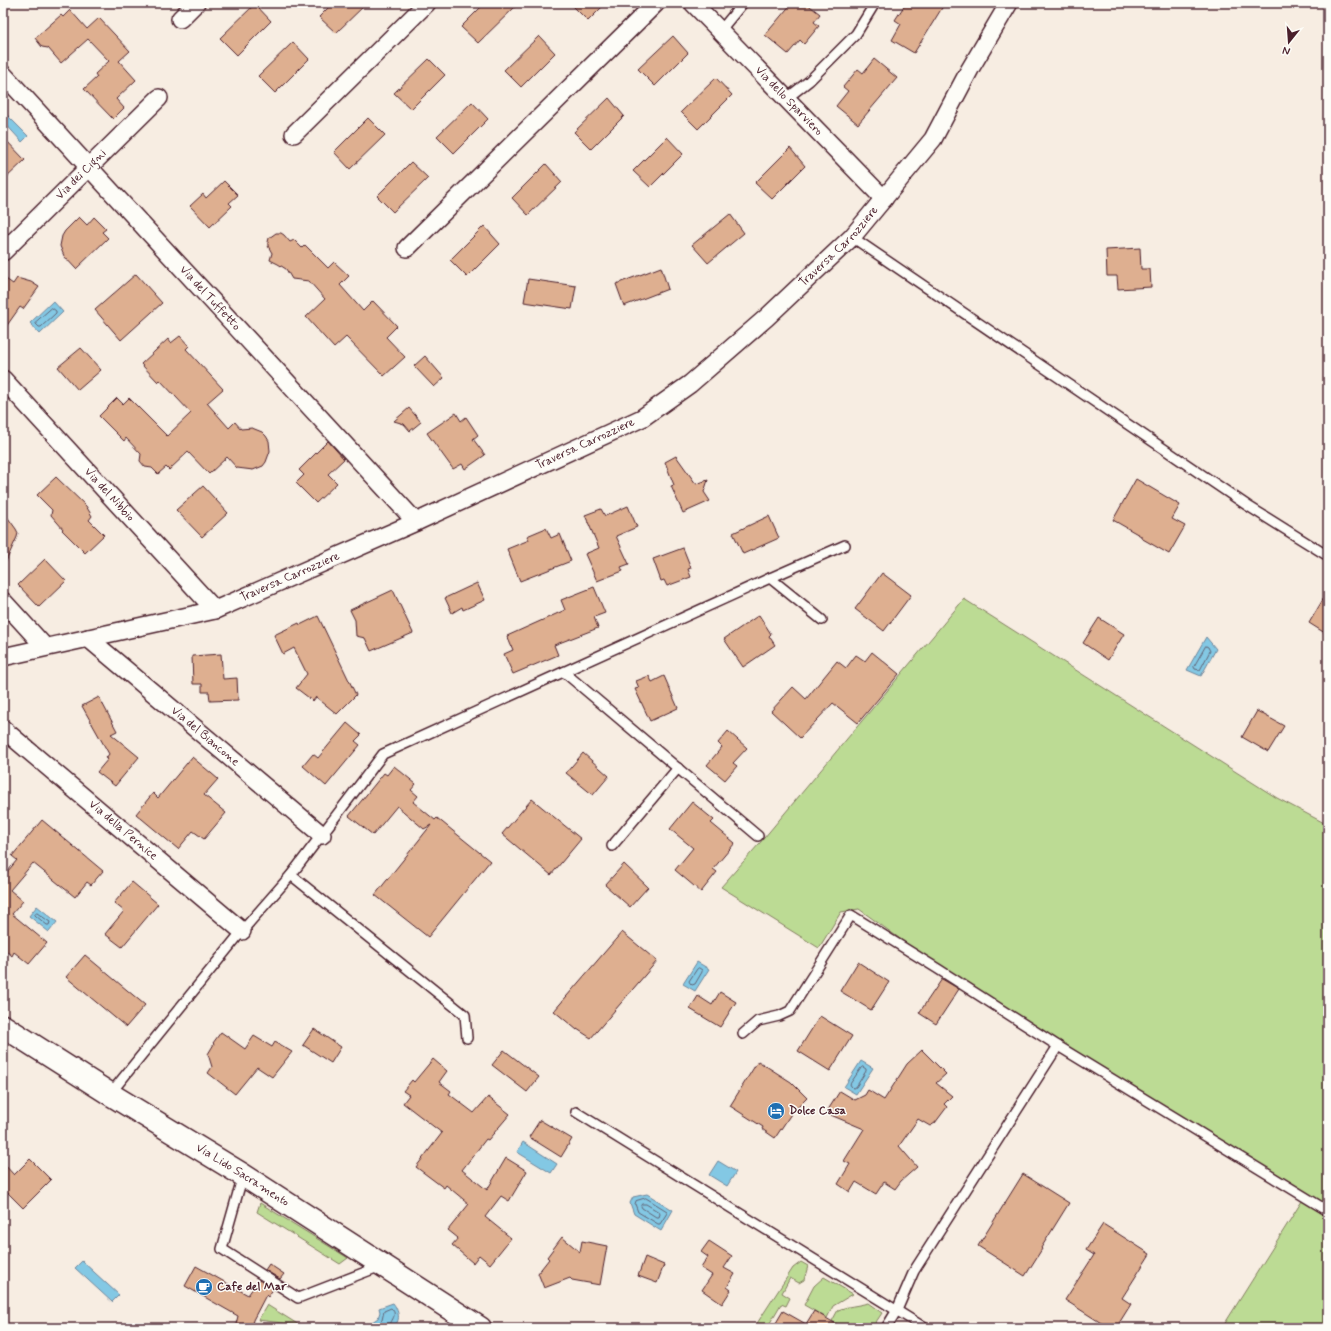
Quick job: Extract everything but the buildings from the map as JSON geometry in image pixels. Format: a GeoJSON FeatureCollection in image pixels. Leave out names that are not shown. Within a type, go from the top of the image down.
{"type":"FeatureCollection","features":[{"type":"Feature","properties":{"kind":"street"},"geometry":{"type":"LineString","coordinates":[[180,19],[196,3]]}},
{"type":"Feature","properties":{"kind":"street"},"geometry":{"type":"LineString","coordinates":[[294,134],[427,3]]}},
{"type":"Feature","properties":{"kind":"street"},"geometry":{"type":"LineString","coordinates":[[407,248],[656,3]]}},
{"type":"Feature","properties":{"kind":"street","name":"Via dello Sparviero"},"geometry":{"type":"LineString","coordinates":[[693,3],[884,199]]}},
{"type":"Feature","properties":{"kind":"street","name":"Traversa Carrozziere"},"geometry":{"type":"LineString","coordinates":[[3,656],[215,610],[416,522],[642,418],[690,384],[766,318],[852,237],[934,139],[970,69],[1010,3]]}},
{"type":"Feature","properties":{"kind":"street","name":"Via del Tuffetto"},"geometry":{"type":"LineString","coordinates":[[3,74],[416,522]]}},
{"type":"Feature","properties":{"kind":"street","name":"Via dei Cigni"},"geometry":{"type":"LineString","coordinates":[[3,252],[159,98]]}},
{"type":"Feature","properties":{"kind":"street","name":"Via del Nibbio"},"geometry":{"type":"LineString","coordinates":[[3,379],[215,610]]}},
{"type":"Feature","properties":{"kind":"street"},"geometry":{"type":"LineString","coordinates":[[3,601],[45,647]]}},
{"type":"Feature","properties":{"kind":"street","name":"Via del Biancone"},"geometry":{"type":"LineString","coordinates":[[88,638],[322,835]]}},
{"type":"Feature","properties":{"kind":"street","name":"Via della Pernice"},"geometry":{"type":"LineString","coordinates":[[3,729],[242,931]]}},
{"type":"Feature","properties":{"kind":"street","name":"Via Lido Sacramento"},"geometry":{"type":"LineString","coordinates":[[3,1026],[110,1094],[243,1175],[480,1328]]}},
{"type":"Feature","properties":{"kind":"lane"},"geometry":{"type":"LineString","coordinates":[[720,31],[743,3]]}},
{"type":"Feature","properties":{"kind":"lane"},"geometry":{"type":"LineString","coordinates":[[786,99],[809,81],[856,34],[875,3]]}},
{"type":"Feature","properties":{"kind":"lane"},"geometry":{"type":"LineString","coordinates":[[852,237],[1248,506],[1328,556]]}},
{"type":"Feature","properties":{"kind":"lane"},"geometry":{"type":"LineString","coordinates":[[110,1094],[242,931],[291,875],[383,754],[845,545]]}},
{"type":"Feature","properties":{"kind":"lane"},"geometry":{"type":"LineString","coordinates":[[770,578],[822,620]]}},
{"type":"Feature","properties":{"kind":"lane"},"geometry":{"type":"LineString","coordinates":[[564,672],[758,836]]}},
{"type":"Feature","properties":{"kind":"lane"},"geometry":{"type":"LineString","coordinates":[[612,846],[678,768]]}},
{"type":"Feature","properties":{"kind":"lane"},"geometry":{"type":"LineString","coordinates":[[291,875],[466,1014],[467,1038]]}},
{"type":"Feature","properties":{"kind":"lane"},"geometry":{"type":"LineString","coordinates":[[743,1034],[758,1020],[779,1016],[790,1011],[851,915],[1058,1046],[1328,1211]]}},
{"type":"Feature","properties":{"kind":"lane"},"geometry":{"type":"LineString","coordinates":[[886,1328],[897,1310],[914,1270],[1058,1046]]}},
{"type":"Feature","properties":{"kind":"lane"},"geometry":{"type":"LineString","coordinates":[[576,1112],[925,1328]]}},
{"type":"Feature","properties":{"kind":"lane"},"geometry":{"type":"LineString","coordinates":[[243,1175],[222,1249],[298,1298],[383,1266]]}},
{"type":"Feature","properties":{"kind":"green space"},"geometry":{"type":"Polygon","coordinates":[[[964,599],[1277,798],[1328,825],[1328,1207],[1077,1052],[914,949],[859,909],[841,912],[819,948],[721,887],[759,844],[964,599]]]}},
{"type":"Feature","properties":{"kind":"green space"},"geometry":{"type":"Polygon","coordinates":[[[1302,1201],[1328,1216],[1328,1328],[1222,1328],[1302,1201]]]}},
{"type":"Feature","properties":{"kind":"green space"},"geometry":{"type":"Polygon","coordinates":[[[260,1203],[348,1258],[340,1264],[257,1212],[260,1203]]]}},
{"type":"Feature","properties":{"kind":"green space"},"geometry":{"type":"Polygon","coordinates":[[[801,1262],[808,1266],[804,1280],[799,1283],[790,1278],[782,1293],[790,1298],[786,1306],[781,1304],[767,1328],[754,1328],[793,1268],[801,1262]]]}},
{"type":"Feature","properties":{"kind":"green space"},"geometry":{"type":"Polygon","coordinates":[[[824,1277],[853,1294],[833,1306],[827,1318],[804,1305],[814,1286],[824,1277]]]}},
{"type":"Feature","properties":{"kind":"green space"},"geometry":{"type":"Polygon","coordinates":[[[868,1303],[882,1313],[872,1328],[843,1328],[832,1321],[838,1310],[868,1303]]]}},
{"type":"Feature","properties":{"kind":"green space"},"geometry":{"type":"Polygon","coordinates":[[[267,1305],[299,1325],[258,1320],[267,1305]]]}},
{"type":"Feature","properties":{"kind":"water"},"geometry":{"type":"Polygon","coordinates":[[[5,113],[28,136],[22,142],[3,121],[3,115],[5,113]]]}},
{"type":"Feature","properties":{"kind":"water"},"geometry":{"type":"Polygon","coordinates":[[[53,301],[63,312],[40,334],[30,323],[53,301]]]}},
{"type":"Feature","properties":{"kind":"water"},"geometry":{"type":"Polygon","coordinates":[[[1206,637],[1216,649],[1201,676],[1187,670],[1206,637]]]}},
{"type":"Feature","properties":{"kind":"water"},"geometry":{"type":"Polygon","coordinates":[[[37,906],[57,922],[49,932],[29,916],[37,906]]]}},
{"type":"Feature","properties":{"kind":"water"},"geometry":{"type":"Polygon","coordinates":[[[697,962],[709,969],[695,991],[683,984],[697,962]]]}},
{"type":"Feature","properties":{"kind":"water"},"geometry":{"type":"Polygon","coordinates":[[[861,1061],[873,1068],[856,1094],[844,1087],[861,1061]]]}},
{"type":"Feature","properties":{"kind":"water"},"geometry":{"type":"Polygon","coordinates":[[[523,1142],[557,1164],[551,1173],[517,1152],[523,1142]]]}},
{"type":"Feature","properties":{"kind":"water"},"geometry":{"type":"Polygon","coordinates":[[[718,1161],[736,1172],[727,1186],[709,1175],[718,1161]]]}},
{"type":"Feature","properties":{"kind":"water"},"geometry":{"type":"Polygon","coordinates":[[[647,1194],[673,1210],[661,1231],[634,1214],[630,1203],[633,1197],[647,1194]]]}},
{"type":"Feature","properties":{"kind":"water"},"geometry":{"type":"Polygon","coordinates":[[[82,1261],[119,1295],[112,1302],[75,1268],[82,1261]]]}},
{"type":"Feature","properties":{"kind":"water"},"geometry":{"type":"Polygon","coordinates":[[[393,1303],[398,1312],[398,1319],[395,1325],[389,1328],[375,1328],[372,1322],[378,1318],[380,1312],[379,1308],[393,1303]]]}},
{"type":"Feature","properties":{"kind":"place","name":"Dolce Casa"},"geometry":{"type":"Point","coordinates":[776,1111]}},
{"type":"Feature","properties":{"kind":"place","name":"Cafe del Mar"},"geometry":{"type":"Point","coordinates":[204,1287]}}]}
